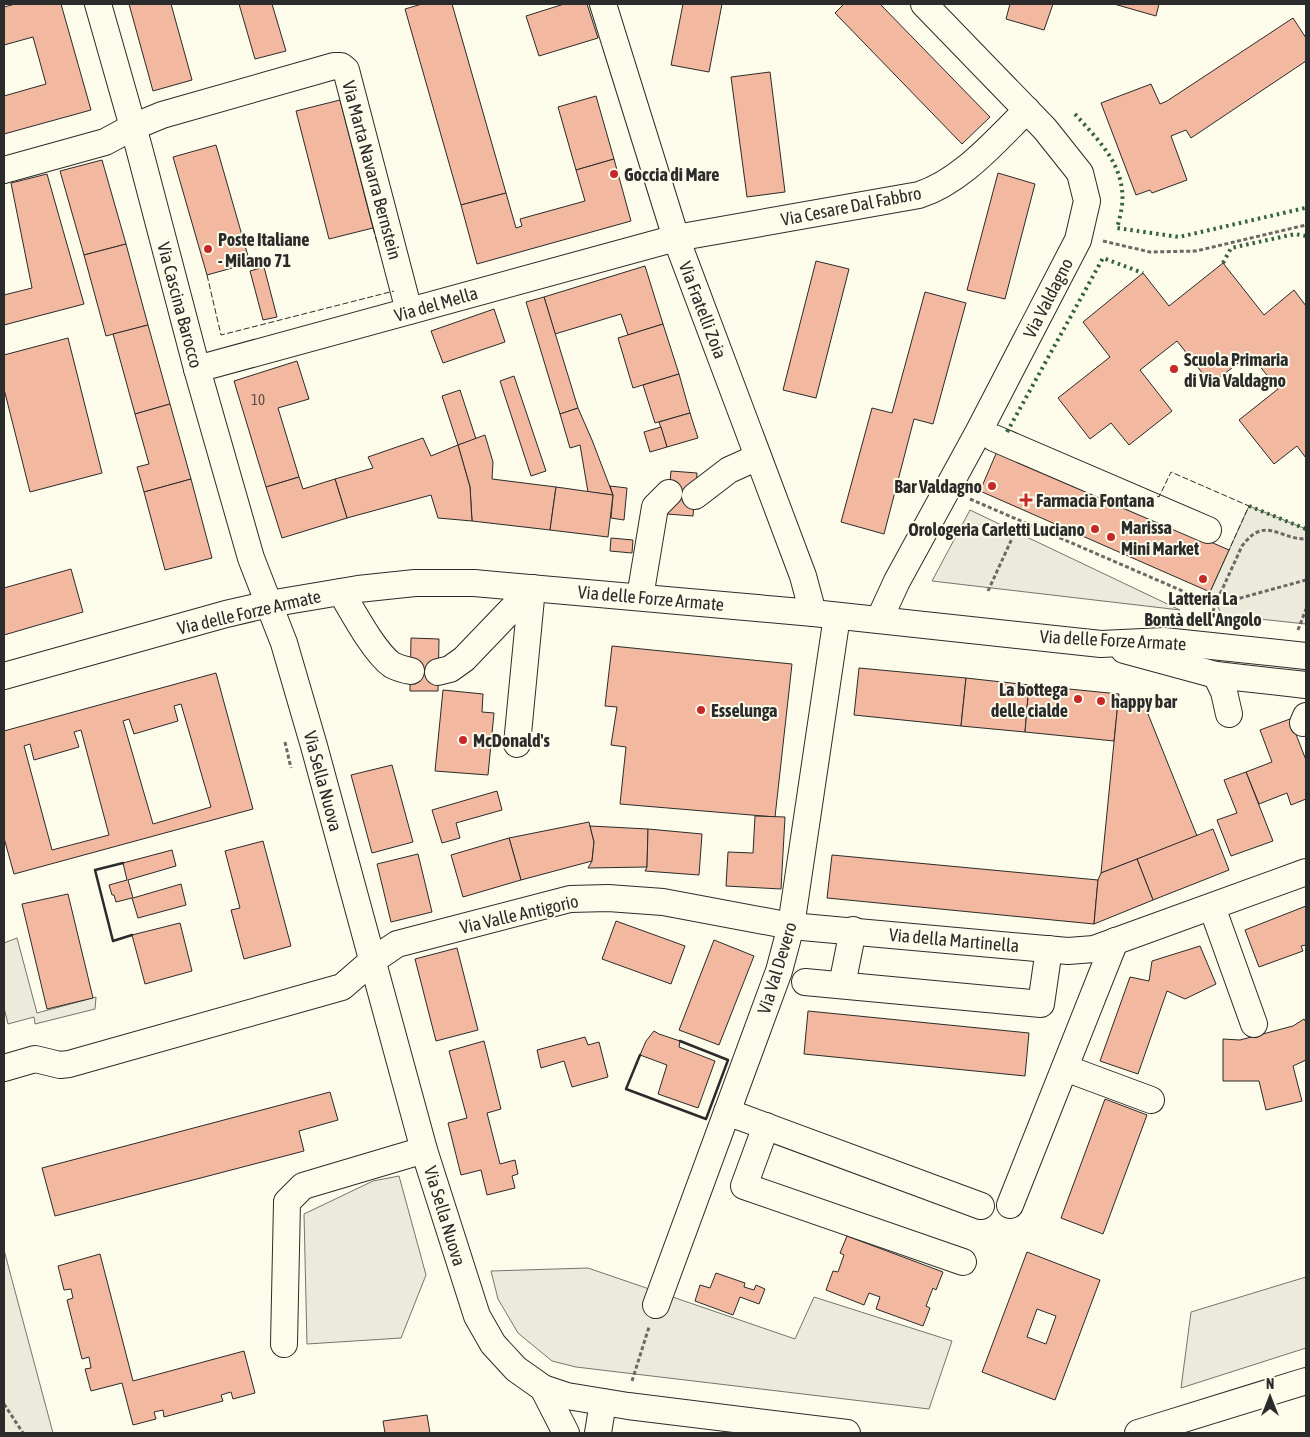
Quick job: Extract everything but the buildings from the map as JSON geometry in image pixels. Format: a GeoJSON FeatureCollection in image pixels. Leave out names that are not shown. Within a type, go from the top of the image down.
{"type":"FeatureCollection","features":[{"type":"Feature","properties":{"kind":"street","name":"Via Cascina Barocco"},"geometry":{"type":"LineString","coordinates":[[98,4],[133,127],[197,369],[251,558],[269,604]]}},
{"type":"Feature","properties":{"kind":"street","name":"Via Fratelli Zoia"},"geometry":{"type":"LineString","coordinates":[[603,4],[676,238],[802,576],[825,614]]}},
{"type":"Feature","properties":{"kind":"street","name":"Via Valdagno"},"geometry":{"type":"LineString","coordinates":[[879,620],[897,581],[970,448],[1078,240],[1087,201],[1080,173],[1045,129],[924,4]]}},
{"type":"Feature","properties":{"kind":"street","name":"Via Marta Navarra Bernstein"},"geometry":{"type":"LineString","coordinates":[[133,127],[162,116],[334,66],[341,66],[346,70],[409,312]]}},
{"type":"Feature","properties":{"kind":"street","name":"Via Cesare Dal Fabbro"},"geometry":{"type":"LineString","coordinates":[[676,238],[919,195],[934,190],[951,180],[967,167],[1027,110]]}},
{"type":"Feature","properties":{"kind":"street"},"geometry":{"type":"LineString","coordinates":[[4,170],[105,142],[133,127]]}},
{"type":"Feature","properties":{"kind":"street","name":"Via del Mella"},"geometry":{"type":"LineString","coordinates":[[197,369],[676,238]]}},
{"type":"Feature","properties":{"kind":"street"},"geometry":{"type":"LineString","coordinates":[[994,438],[1208,530]]}},
{"type":"Feature","properties":{"kind":"street"},"geometry":{"type":"LineString","coordinates":[[695,496],[729,470],[758,457]]}},
{"type":"Feature","properties":{"kind":"street"},"geometry":{"type":"LineString","coordinates":[[640,597],[655,507],[669,494]]}},
{"type":"Feature","properties":{"kind":"street","name":"Via delle Forze Armate"},"geometry":{"type":"LineString","coordinates":[[4,676],[269,604],[415,582],[474,582],[640,597],[825,614],[1101,644],[1164,640],[1306,656]]}},
{"type":"Feature","properties":{"kind":"street"},"geometry":{"type":"LineString","coordinates":[[438,672],[450,669],[464,659],[532,588]]}},
{"type":"Feature","properties":{"kind":"street"},"geometry":{"type":"LineString","coordinates":[[517,744],[532,588]]}},
{"type":"Feature","properties":{"kind":"street"},"geometry":{"type":"LineString","coordinates":[[341,592],[380,653],[392,665],[411,671]]}},
{"type":"Feature","properties":{"kind":"street","name":"Via Sella Nuova"},"geometry":{"type":"LineString","coordinates":[[269,604],[284,643],[314,746],[424,1150],[476,1316],[493,1344],[516,1369],[542,1388],[567,1396],[847,1433]]}},
{"type":"Feature","properties":{"kind":"street","name":"Via Val Devero"},"geometry":{"type":"LineString","coordinates":[[656,1305],[779,971],[791,926],[825,614]]}},
{"type":"Feature","properties":{"kind":"street"},"geometry":{"type":"LineString","coordinates":[[1101,644],[1216,675],[1306,685]]}},
{"type":"Feature","properties":{"kind":"street"},"geometry":{"type":"LineString","coordinates":[[1216,675],[1231,648]]}},
{"type":"Feature","properties":{"kind":"street"},"geometry":{"type":"LineString","coordinates":[[1216,675],[1224,692],[1229,714]]}},
{"type":"Feature","properties":{"kind":"street","name":"Via della Martinella"},"geometry":{"type":"LineString","coordinates":[[791,926],[853,930],[1068,951],[1094,949],[1306,872]]}},
{"type":"Feature","properties":{"kind":"street","name":"Via Valle Antigorio"},"geometry":{"type":"LineString","coordinates":[[372,961],[398,944],[570,899],[608,898],[664,902],[791,926]]}},
{"type":"Feature","properties":{"kind":"street"},"geometry":{"type":"LineString","coordinates":[[1212,906],[1254,1024]]}},
{"type":"Feature","properties":{"kind":"street"},"geometry":{"type":"LineString","coordinates":[[842,986],[853,930]]}},
{"type":"Feature","properties":{"kind":"street"},"geometry":{"type":"LineString","coordinates":[[1010,1205],[1114,941]]}},
{"type":"Feature","properties":{"kind":"street","name":"Via Val Devero"},"geometry":{"type":"LineString","coordinates":[[805,982],[1041,1004],[1049,949]]}},
{"type":"Feature","properties":{"kind":"street"},"geometry":{"type":"LineString","coordinates":[[4,1068],[35,1059],[60,1065],[69,1064],[342,987],[372,961]]}},
{"type":"Feature","properties":{"kind":"street"},"geometry":{"type":"LineString","coordinates":[[1065,1068],[1151,1100]]}},
{"type":"Feature","properties":{"kind":"street"},"geometry":{"type":"LineString","coordinates":[[727,1112],[981,1206]]}},
{"type":"Feature","properties":{"kind":"street"},"geometry":{"type":"LineString","coordinates":[[766,1126],[744,1186],[963,1262]]}},
{"type":"Feature","properties":{"kind":"street"},"geometry":{"type":"LineString","coordinates":[[284,1344],[287,1202],[303,1186],[424,1150]]}},
{"type":"Feature","properties":{"kind":"street"},"geometry":{"type":"LineString","coordinates":[[1138,1433],[1306,1382]]}},
{"type":"Feature","properties":{"kind":"street"},"geometry":{"type":"LineString","coordinates":[[542,1388],[566,1433]]}},
{"type":"Feature","properties":{"kind":"street"},"geometry":{"type":"LineString","coordinates":[[598,1433],[603,1402]]}},
{"type":"Feature","properties":{"kind":"path"},"geometry":{"type":"LineString","coordinates":[[1102,241],[1150,252],[1196,251],[1306,224]]}},
{"type":"Feature","properties":{"kind":"path"},"geometry":{"type":"LineString","coordinates":[[962,495],[1215,605],[1306,580]]}},
{"type":"Feature","properties":{"kind":"path"},"geometry":{"type":"LineString","coordinates":[[988,591],[1020,521]]}},
{"type":"Feature","properties":{"kind":"path"},"geometry":{"type":"LineString","coordinates":[[1211,618],[1242,546],[1255,532],[1263,530],[1274,531],[1306,539]]}},
{"type":"Feature","properties":{"kind":"path"},"geometry":{"type":"LineString","coordinates":[[1298,630],[1306,608]]}},
{"type":"Feature","properties":{"kind":"path"},"geometry":{"type":"LineString","coordinates":[[282,733],[291,768]]}},
{"type":"Feature","properties":{"kind":"path"},"geometry":{"type":"LineString","coordinates":[[632,1381],[656,1305]]}},
{"type":"Feature","properties":{"kind":"path"},"geometry":{"type":"LineString","coordinates":[[4,1404],[23,1433]]}},
{"type":"Feature","properties":{"kind":"shaded area"},"geometry":{"type":"Polygon","coordinates":[[[1249,506],[1306,529],[1306,624],[1222,615],[1210,592],[1249,506]]]}},
{"type":"Feature","properties":{"kind":"shaded area"},"geometry":{"type":"Polygon","coordinates":[[[970,510],[1180,610],[932,581],[970,510]]]}},
{"type":"Feature","properties":{"kind":"shaded area"},"geometry":{"type":"Polygon","coordinates":[[[17,938],[37,1013],[96,997],[95,1009],[35,1024],[34,1017],[8,1024],[4,1008],[4,943],[17,938]]]}},
{"type":"Feature","properties":{"kind":"shaded area"},"geometry":{"type":"Polygon","coordinates":[[[399,1176],[426,1275],[401,1338],[307,1344],[304,1214],[373,1181],[399,1176]]]}},
{"type":"Feature","properties":{"kind":"shaded area"},"geometry":{"type":"Polygon","coordinates":[[[4,1250],[53,1433],[4,1433],[4,1250]]]}},
{"type":"Feature","properties":{"kind":"shaded area"},"geometry":{"type":"Polygon","coordinates":[[[588,1268],[795,1339],[814,1297],[952,1341],[929,1409],[576,1367],[552,1361],[518,1333],[498,1299],[491,1271],[588,1268]]]}},
{"type":"Feature","properties":{"kind":"shaded area"},"geometry":{"type":"Polygon","coordinates":[[[1306,1277],[1306,1348],[1181,1388],[1191,1312],[1306,1277]]]}},
{"type":"Feature","properties":{"kind":"hedge"},"geometry":{"type":"LineString","coordinates":[[1075,114],[1109,155],[1120,178],[1122,205],[1117,228],[1179,237],[1305,208]]}},
{"type":"Feature","properties":{"kind":"hedge"},"geometry":{"type":"LineString","coordinates":[[1223,263],[1231,248],[1295,234],[1306,236]]}},
{"type":"Feature","properties":{"kind":"hedge"},"geometry":{"type":"LineString","coordinates":[[1007,432],[1103,258],[1143,273]]}},
{"type":"Feature","properties":{"kind":"hedge"},"geometry":{"type":"LineString","coordinates":[[1249,506],[1306,529]]}},
{"type":"Feature","properties":{"kind":"fence"},"geometry":{"type":"LineString","coordinates":[[373,228],[377,242]]}},
{"type":"Feature","properties":{"kind":"fence"},"geometry":{"type":"LineString","coordinates":[[207,275],[221,335],[394,291]]}},
{"type":"Feature","properties":{"kind":"fence"},"geometry":{"type":"LineString","coordinates":[[1157,496],[1159,497],[1171,472],[1249,506],[1229,550]]}},
{"type":"Feature","properties":{"kind":"wall"},"geometry":{"type":"LineString","coordinates":[[123,863],[95,870],[113,941],[132,935]]}},
{"type":"Feature","properties":{"kind":"wall"},"geometry":{"type":"LineString","coordinates":[[640,1055],[626,1089],[706,1119],[728,1060],[680,1041]]}},
{"type":"Feature","properties":{"kind":"place","name":"Goccia di Mare"},"geometry":{"type":"Point","coordinates":[614,174]}},
{"type":"Feature","properties":{"kind":"place","name":"Poste Italiane - Milano 71"},"geometry":{"type":"Point","coordinates":[208,249]}},
{"type":"Feature","properties":{"kind":"place","name":"Scuola Primaria di Via Valdagno"},"geometry":{"type":"Point","coordinates":[1174,369]}},
{"type":"Feature","properties":{"kind":"place","name":"Bar Valdagno"},"geometry":{"type":"Point","coordinates":[992,486]}},
{"type":"Feature","properties":{"kind":"place","name":"Farmacia Fontana"},"geometry":{"type":"Point","coordinates":[1026,500]}},
{"type":"Feature","properties":{"kind":"place","name":"Orologeria Carletti Luciano"},"geometry":{"type":"Point","coordinates":[1095,529]}},
{"type":"Feature","properties":{"kind":"place","name":"Marissa Mini Market"},"geometry":{"type":"Point","coordinates":[1111,537]}},
{"type":"Feature","properties":{"kind":"place","name":"Latteria La Bontà dell'Angolo"},"geometry":{"type":"Point","coordinates":[1203,579]}},
{"type":"Feature","properties":{"kind":"place","name":"La bottega delle cialde"},"geometry":{"type":"Point","coordinates":[1078,699]}},
{"type":"Feature","properties":{"kind":"place","name":"happy bar"},"geometry":{"type":"Point","coordinates":[1101,701]}},
{"type":"Feature","properties":{"kind":"place","name":"Esselunga"},"geometry":{"type":"Point","coordinates":[701,710]}},
{"type":"Feature","properties":{"kind":"place","name":"McDonald's"},"geometry":{"type":"Point","coordinates":[463,740]}}]}
